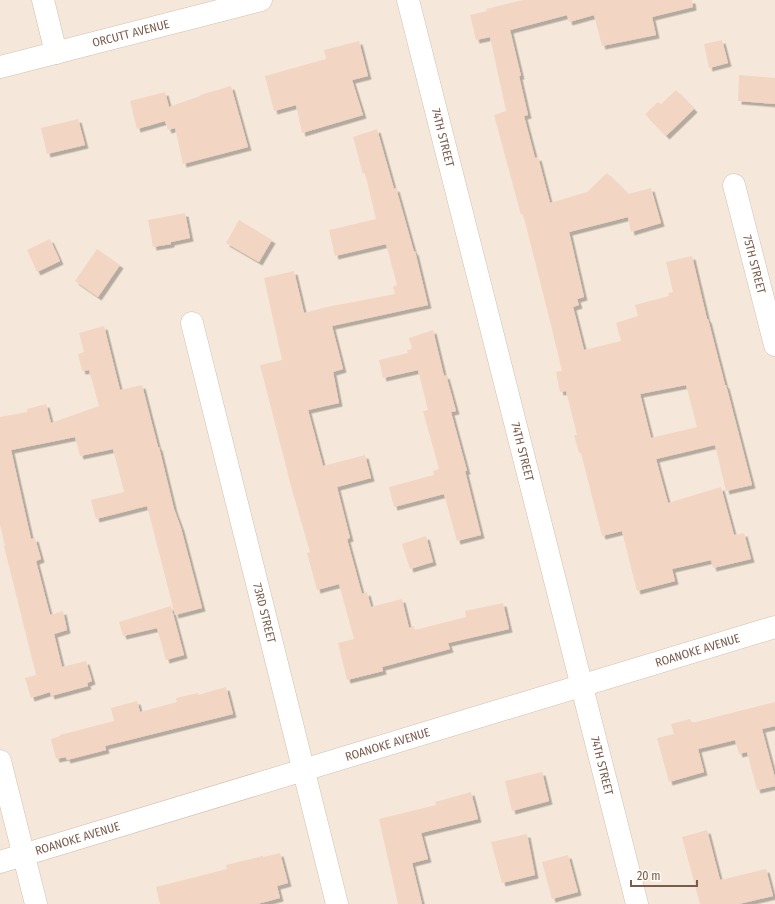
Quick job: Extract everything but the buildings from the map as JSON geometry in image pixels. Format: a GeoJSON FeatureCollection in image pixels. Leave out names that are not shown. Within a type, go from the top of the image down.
{"type":"FeatureCollection","features":[{"type":"Feature","properties":{"kind":"street"},"geometry":{"type":"LineString","coordinates":[[43,0],[56,52]]}},
{"type":"Feature","properties":{"kind":"street","name":"ORCUTT AVENUE"},"geometry":{"type":"LineString","coordinates":[[0,67],[261,0]]}},
{"type":"Feature","properties":{"kind":"street","name":"74TH STREET"},"geometry":{"type":"LineString","coordinates":[[408,0],[637,904]]}},
{"type":"Feature","properties":{"kind":"street","name":"75TH STREET"},"geometry":{"type":"LineString","coordinates":[[734,185],[775,345]]}},
{"type":"Feature","properties":{"kind":"street","name":"73RD STREET"},"geometry":{"type":"LineString","coordinates":[[192,323],[337,904]]}},
{"type":"Feature","properties":{"kind":"street","name":"ROANOKE AVENUE"},"geometry":{"type":"LineString","coordinates":[[0,862],[775,627]]}},
{"type":"Feature","properties":{"kind":"street"},"geometry":{"type":"LineString","coordinates":[[0,761],[36,904]]}},
{"type":"Feature","properties":{"kind":"shaded area"},"geometry":{"type":"Polygon","coordinates":[[[0,0],[775,0],[775,904],[0,904],[0,0]]]}}]}
